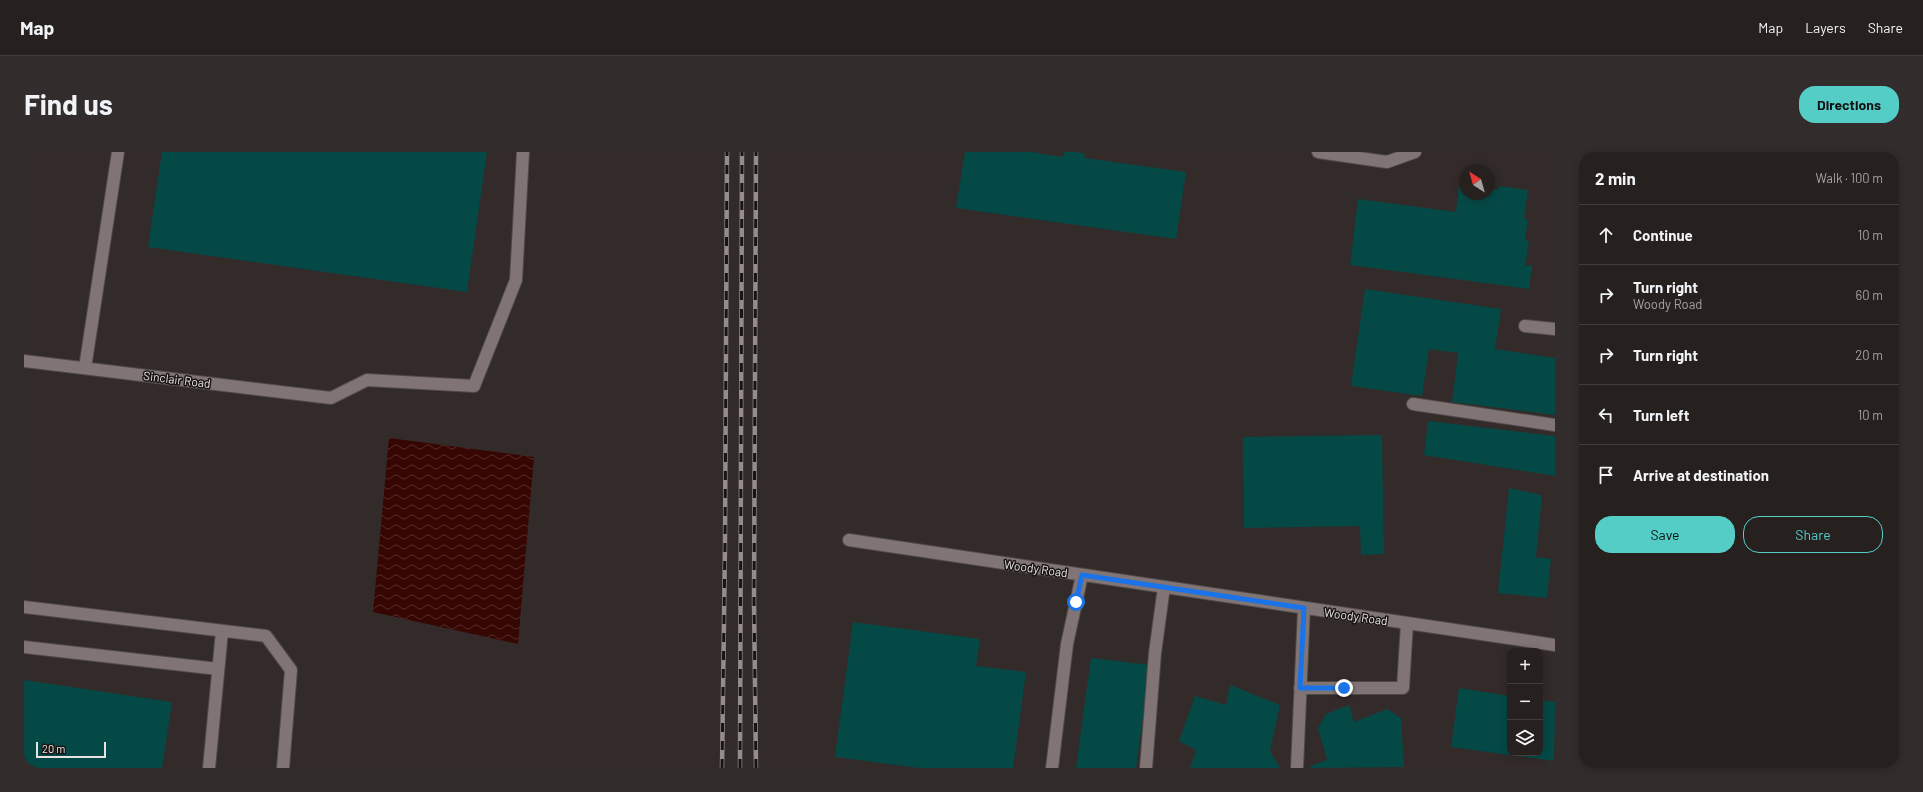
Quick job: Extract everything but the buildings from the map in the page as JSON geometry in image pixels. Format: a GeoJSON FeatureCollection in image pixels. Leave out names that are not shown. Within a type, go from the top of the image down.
{"type":"FeatureCollection","features":[{"type":"Feature","properties":{"kind":"street"},"geometry":{"type":"LineString","coordinates":[[85,368],[118,152]]}},
{"type":"Feature","properties":{"kind":"street","name":"Sinclair Road"},"geometry":{"type":"LineString","coordinates":[[24,361],[331,398],[367,380],[474,386],[516,280],[524,152]]}},
{"type":"Feature","properties":{"kind":"street"},"geometry":{"type":"LineString","coordinates":[[1318,152],[1387,162],[1415,152]]}},
{"type":"Feature","properties":{"kind":"street"},"geometry":{"type":"LineString","coordinates":[[1525,326],[1555,329]]}},
{"type":"Feature","properties":{"kind":"street"},"geometry":{"type":"LineString","coordinates":[[1413,404],[1555,425]]}},
{"type":"Feature","properties":{"kind":"street","name":"Woody Road"},"geometry":{"type":"LineString","coordinates":[[849,540],[1555,645]]}},
{"type":"Feature","properties":{"kind":"street"},"geometry":{"type":"LineString","coordinates":[[1052,768],[1067,644],[1082,575]]}},
{"type":"Feature","properties":{"kind":"street"},"geometry":{"type":"LineString","coordinates":[[1146,768],[1155,653],[1164,587]]}},
{"type":"Feature","properties":{"kind":"street"},"geometry":{"type":"LineString","coordinates":[[24,607],[266,636],[291,670],[283,768]]}},
{"type":"Feature","properties":{"kind":"street"},"geometry":{"type":"LineString","coordinates":[[1297,768],[1304,608]]}},
{"type":"Feature","properties":{"kind":"street"},"geometry":{"type":"LineString","coordinates":[[1300,688],[1403,688],[1407,623]]}},
{"type":"Feature","properties":{"kind":"street"},"geometry":{"type":"LineString","coordinates":[[209,768],[222,631]]}},
{"type":"Feature","properties":{"kind":"street"},"geometry":{"type":"LineString","coordinates":[[24,646],[218,669]]}},
{"type":"Feature","properties":{"kind":"water"},"geometry":{"type":"Polygon","coordinates":[[[389,438],[534,457],[518,644],[373,612],[389,438]]]}},
{"type":"Feature","properties":{"kind":"railway"},"geometry":{"type":"LineString","coordinates":[[722,768],[727,152]]}},
{"type":"Feature","properties":{"kind":"railway"},"geometry":{"type":"LineString","coordinates":[[740,768],[742,152]]}},
{"type":"Feature","properties":{"kind":"railway"},"geometry":{"type":"LineString","coordinates":[[756,152],[754,601],[756,768]]}},
{"type":"Feature","properties":{"kind":"route"},"geometry":{"type":"LineString","coordinates":[[1076,602],[1082,575],[1304,608],[1300,688],[1344,688]]}}]}
